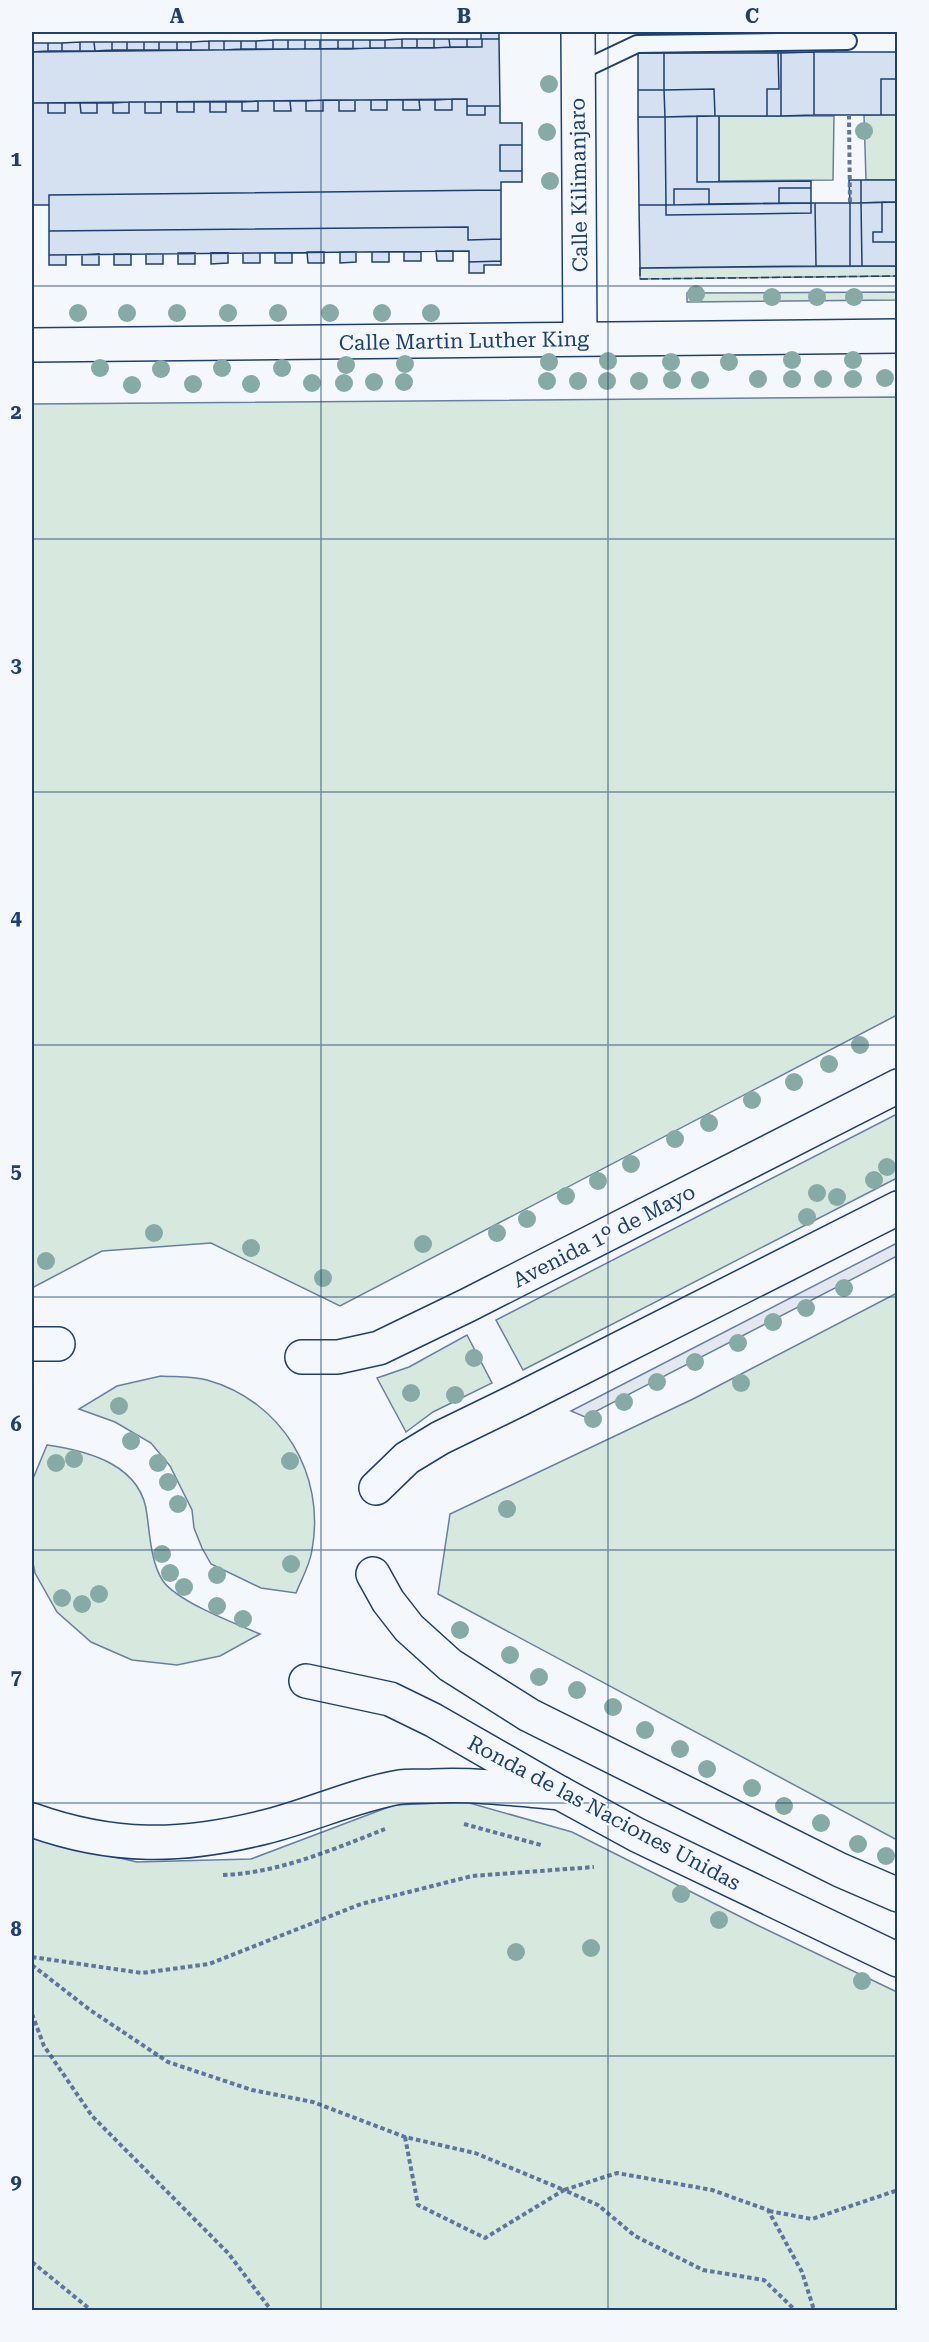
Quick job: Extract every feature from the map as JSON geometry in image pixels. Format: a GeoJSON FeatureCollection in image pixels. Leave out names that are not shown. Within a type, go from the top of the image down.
{"type":"FeatureCollection","features":[{"type":"Feature","properties":{"kind":"main road","name":"Calle Kilimanjaro"},"geometry":{"type":"LineString","coordinates":[[578,32],[580,339]]}},
{"type":"Feature","properties":{"kind":"main road","name":"Calle Martin Luther King"},"geometry":{"type":"LineString","coordinates":[[32,345],[897,336]]}},
{"type":"Feature","properties":{"kind":"main road","name":"Avenida 1º de Mayo"},"geometry":{"type":"LineString","coordinates":[[302,1357],[338,1358],[379,1348],[897,1086]]}},
{"type":"Feature","properties":{"kind":"main road"},"geometry":{"type":"LineString","coordinates":[[376,1488],[407,1458],[440,1438],[897,1208]]}},
{"type":"Feature","properties":{"kind":"main road"},"geometry":{"type":"LineString","coordinates":[[373,1574],[388,1601],[417,1636],[450,1665],[529,1715],[840,1870],[897,1895]]}},
{"type":"Feature","properties":{"kind":"main road","name":"Ronda de las Naciones Unidas"},"geometry":{"type":"LineString","coordinates":[[306,1681],[390,1699],[434,1720],[560,1793],[760,1895],[897,1960]]}},
{"type":"Feature","properties":{"kind":"main road"},"geometry":{"type":"LineString","coordinates":[[32,1820],[83,1836],[129,1843],[165,1844],[208,1839],[265,1827],[340,1803],[401,1787],[467,1785],[560,1793]]}},
{"type":"Feature","properties":{"kind":"lane"},"geometry":{"type":"LineString","coordinates":[[578,72],[637,44],[848,41]]}},
{"type":"Feature","properties":{"kind":"path"},"geometry":{"type":"LineString","coordinates":[[849,115],[850,203]]}},
{"type":"Feature","properties":{"kind":"path"},"geometry":{"type":"LineString","coordinates":[[32,1957],[142,1973],[209,1964],[361,1904],[472,1876],[594,1867]]}},
{"type":"Feature","properties":{"kind":"path"},"geometry":{"type":"LineString","coordinates":[[32,1965],[90,2010],[168,2062],[252,2090],[313,2102],[405,2137],[475,2153],[598,2205],[635,2236],[703,2270],[764,2280],[795,2310]]}},
{"type":"Feature","properties":{"kind":"path"},"geometry":{"type":"LineString","coordinates":[[32,2014],[44,2046],[92,2116],[228,2253],[271,2310]]}},
{"type":"Feature","properties":{"kind":"path"},"geometry":{"type":"LineString","coordinates":[[405,2137],[418,2205],[485,2238],[564,2190],[617,2173],[712,2190],[768,2210],[812,2219],[897,2190]]}},
{"type":"Feature","properties":{"kind":"path"},"geometry":{"type":"LineString","coordinates":[[768,2210],[802,2272],[814,2310]]}},
{"type":"Feature","properties":{"kind":"path"},"geometry":{"type":"LineString","coordinates":[[32,2262],[91,2310]]}},
{"type":"Feature","properties":{"kind":"shaded area"},"geometry":{"type":"Polygon","coordinates":[[[720,32],[834,32],[834,52],[721,54],[720,32]]]}},
{"type":"Feature","properties":{"kind":"shaded area"},"geometry":{"type":"Polygon","coordinates":[[[897,114],[897,180],[866,180],[864,115],[897,114]]]}},
{"type":"Feature","properties":{"kind":"shaded area"},"geometry":{"type":"Polygon","coordinates":[[[719,116],[834,116],[833,180],[719,181],[719,116]]]}},
{"type":"Feature","properties":{"kind":"shaded area"},"geometry":{"type":"Polygon","coordinates":[[[897,266],[898,276],[640,279],[640,268],[897,266]]]}},
{"type":"Feature","properties":{"kind":"shaded area"},"geometry":{"type":"Polygon","coordinates":[[[897,292],[897,300],[687,302],[687,293],[897,292]]]}},
{"type":"Feature","properties":{"kind":"shaded area"},"geometry":{"type":"Polygon","coordinates":[[[897,397],[897,1015],[340,1306],[211,1243],[102,1251],[32,1288],[32,404],[897,397]]]}},
{"type":"Feature","properties":{"kind":"shaded area"},"geometry":{"type":"Polygon","coordinates":[[[897,1114],[897,1178],[523,1370],[496,1320],[897,1114]]]}},
{"type":"Feature","properties":{"kind":"shaded area"},"geometry":{"type":"Polygon","coordinates":[[[897,1243],[897,1256],[585,1417],[571,1411],[897,1243]]]}},
{"type":"Feature","properties":{"kind":"shaded area"},"geometry":{"type":"Polygon","coordinates":[[[897,1293],[897,1840],[438,1594],[450,1514],[693,1399],[897,1293]]]}},
{"type":"Feature","properties":{"kind":"shaded area"},"geometry":{"type":"Polygon","coordinates":[[[467,1335],[492,1383],[433,1412],[406,1432],[377,1378],[409,1367],[467,1335]]]}},
{"type":"Feature","properties":{"kind":"shaded area"},"geometry":{"type":"Polygon","coordinates":[[[161,1376],[202,1379],[234,1390],[257,1405],[277,1423],[293,1444],[305,1468],[312,1494],[315,1522],[311,1556],[296,1593],[261,1588],[211,1564],[194,1528],[192,1510],[170,1466],[151,1443],[115,1422],[79,1409],[117,1386],[161,1376]]]}},
{"type":"Feature","properties":{"kind":"shaded area"},"geometry":{"type":"Polygon","coordinates":[[[47,1445],[80,1451],[124,1472],[135,1484],[143,1498],[153,1558],[163,1581],[181,1597],[260,1634],[220,1656],[177,1665],[132,1660],[91,1642],[57,1612],[35,1573],[32,1558],[32,1481],[47,1445]]]}},
{"type":"Feature","properties":{"kind":"shaded area"},"geometry":{"type":"Polygon","coordinates":[[[466,1802],[572,1832],[897,1992],[897,2310],[32,2310],[32,1838],[137,1862],[251,1859],[394,1805],[466,1802]]]}},
{"type":"Feature","properties":{"kind":"building"},"geometry":{"type":"Polygon","coordinates":[[[481,32],[499,32],[499,39],[481,39],[481,32]]]}},
{"type":"Feature","properties":{"kind":"building"},"geometry":{"type":"Polygon","coordinates":[[[402,39],[402,48],[385,48],[385,40],[402,39]]]}},
{"type":"Feature","properties":{"kind":"building"},"geometry":{"type":"Polygon","coordinates":[[[402,39],[417,39],[417,48],[402,48],[402,39]]]}},
{"type":"Feature","properties":{"kind":"building"},"geometry":{"type":"Polygon","coordinates":[[[417,39],[434,39],[434,48],[417,48],[417,39]]]}},
{"type":"Feature","properties":{"kind":"building"},"geometry":{"type":"Polygon","coordinates":[[[434,39],[449,39],[450,47],[434,48],[434,39]]]}},
{"type":"Feature","properties":{"kind":"building"},"geometry":{"type":"Polygon","coordinates":[[[449,39],[467,39],[467,47],[450,47],[449,39]]]}},
{"type":"Feature","properties":{"kind":"building"},"geometry":{"type":"Polygon","coordinates":[[[467,39],[482,39],[482,47],[467,47],[467,39]]]}},
{"type":"Feature","properties":{"kind":"building"},"geometry":{"type":"Polygon","coordinates":[[[482,39],[499,39],[500,106],[467,106],[467,99],[32,103],[32,52],[482,47],[482,39]]]}},
{"type":"Feature","properties":{"kind":"building"},"geometry":{"type":"Polygon","coordinates":[[[273,40],[288,40],[288,49],[273,49],[273,40]]]}},
{"type":"Feature","properties":{"kind":"building"},"geometry":{"type":"Polygon","coordinates":[[[273,40],[273,49],[256,49],[256,41],[273,40]]]}},
{"type":"Feature","properties":{"kind":"building"},"geometry":{"type":"Polygon","coordinates":[[[288,40],[305,40],[305,49],[288,49],[288,40]]]}},
{"type":"Feature","properties":{"kind":"building"},"geometry":{"type":"Polygon","coordinates":[[[305,40],[320,40],[320,49],[305,49],[305,40]]]}},
{"type":"Feature","properties":{"kind":"building"},"geometry":{"type":"Polygon","coordinates":[[[320,40],[338,40],[338,49],[320,49],[320,40]]]}},
{"type":"Feature","properties":{"kind":"building"},"geometry":{"type":"Polygon","coordinates":[[[338,40],[353,40],[353,49],[338,49],[338,40]]]}},
{"type":"Feature","properties":{"kind":"building"},"geometry":{"type":"Polygon","coordinates":[[[353,40],[370,40],[370,48],[353,49],[353,40]]]}},
{"type":"Feature","properties":{"kind":"building"},"geometry":{"type":"Polygon","coordinates":[[[370,40],[385,40],[385,48],[370,48],[370,40]]]}},
{"type":"Feature","properties":{"kind":"building"},"geometry":{"type":"Polygon","coordinates":[[[209,41],[224,41],[224,50],[209,50],[209,41]]]}},
{"type":"Feature","properties":{"kind":"building"},"geometry":{"type":"Polygon","coordinates":[[[209,41],[209,50],[191,50],[191,42],[209,41]]]}},
{"type":"Feature","properties":{"kind":"building"},"geometry":{"type":"Polygon","coordinates":[[[224,41],[241,41],[241,49],[224,50],[224,41]]]}},
{"type":"Feature","properties":{"kind":"building"},"geometry":{"type":"Polygon","coordinates":[[[241,41],[256,41],[256,49],[241,49],[241,41]]]}},
{"type":"Feature","properties":{"kind":"building"},"geometry":{"type":"Polygon","coordinates":[[[80,42],[94,42],[95,51],[80,51],[80,42]]]}},
{"type":"Feature","properties":{"kind":"building"},"geometry":{"type":"Polygon","coordinates":[[[80,42],[80,51],[62,51],[62,43],[80,42]]]}},
{"type":"Feature","properties":{"kind":"building"},"geometry":{"type":"Polygon","coordinates":[[[94,42],[112,42],[112,50],[95,51],[94,42]]]}},
{"type":"Feature","properties":{"kind":"building"},"geometry":{"type":"Polygon","coordinates":[[[112,42],[127,42],[127,50],[112,50],[112,42]]]}},
{"type":"Feature","properties":{"kind":"building"},"geometry":{"type":"Polygon","coordinates":[[[127,42],[144,42],[144,50],[127,50],[127,42]]]}},
{"type":"Feature","properties":{"kind":"building"},"geometry":{"type":"Polygon","coordinates":[[[144,42],[159,42],[159,50],[144,50],[144,42]]]}},
{"type":"Feature","properties":{"kind":"building"},"geometry":{"type":"Polygon","coordinates":[[[159,42],[177,42],[177,50],[159,50],[159,42]]]}},
{"type":"Feature","properties":{"kind":"building"},"geometry":{"type":"Polygon","coordinates":[[[177,42],[191,42],[191,50],[177,50],[177,42]]]}},
{"type":"Feature","properties":{"kind":"building"},"geometry":{"type":"Polygon","coordinates":[[[32,43],[48,43],[48,51],[32,52],[32,43]]]}},
{"type":"Feature","properties":{"kind":"building"},"geometry":{"type":"Polygon","coordinates":[[[48,43],[62,43],[62,51],[48,51],[48,43]]]}},
{"type":"Feature","properties":{"kind":"building"},"geometry":{"type":"Polygon","coordinates":[[[814,52],[814,115],[781,116],[781,53],[814,52]]]}},
{"type":"Feature","properties":{"kind":"building"},"geometry":{"type":"Polygon","coordinates":[[[814,52],[898,52],[898,79],[881,79],[881,115],[814,115],[814,52]]]}},
{"type":"Feature","properties":{"kind":"building"},"geometry":{"type":"Polygon","coordinates":[[[638,53],[664,53],[664,90],[638,90],[638,53]]]}},
{"type":"Feature","properties":{"kind":"building"},"geometry":{"type":"Polygon","coordinates":[[[664,53],[778,53],[779,89],[767,89],[767,116],[715,116],[714,89],[664,90],[664,53]]]}},
{"type":"Feature","properties":{"kind":"building"},"geometry":{"type":"Polygon","coordinates":[[[778,53],[781,53],[781,116],[767,116],[767,89],[779,89],[778,53]]]}},
{"type":"Feature","properties":{"kind":"building"},"geometry":{"type":"Polygon","coordinates":[[[881,79],[898,79],[898,115],[881,115],[881,79]]]}},
{"type":"Feature","properties":{"kind":"building"},"geometry":{"type":"Polygon","coordinates":[[[714,89],[715,116],[665,117],[664,90],[714,89]]]}},
{"type":"Feature","properties":{"kind":"building"},"geometry":{"type":"Polygon","coordinates":[[[638,90],[664,90],[665,117],[638,117],[638,90]]]}},
{"type":"Feature","properties":{"kind":"building"},"geometry":{"type":"Polygon","coordinates":[[[452,99],[467,99],[467,115],[485,115],[485,106],[500,106],[500,123],[522,123],[522,145],[500,145],[500,171],[522,171],[522,182],[501,182],[501,190],[49,195],[49,205],[32,205],[32,103],[48,103],[48,113],[65,113],[65,103],[80,103],[81,113],[97,113],[97,103],[113,103],[113,113],[129,113],[129,102],[145,102],[145,113],[161,113],[161,102],[177,102],[177,112],[194,112],[194,102],[210,102],[210,112],[226,112],[226,102],[242,102],[242,111],[258,111],[258,101],[274,101],[274,111],[291,111],[290,101],[306,101],[306,111],[323,111],[323,100],[339,100],[339,111],[355,111],[355,100],[371,100],[371,110],[387,110],[387,100],[403,100],[403,110],[420,110],[419,100],[435,100],[435,110],[452,110],[452,99]]]}},
{"type":"Feature","properties":{"kind":"building"},"geometry":{"type":"Polygon","coordinates":[[[452,99],[452,110],[435,110],[435,100],[452,99]]]}},
{"type":"Feature","properties":{"kind":"building"},"geometry":{"type":"Polygon","coordinates":[[[323,100],[323,111],[306,111],[306,101],[323,100]]]}},
{"type":"Feature","properties":{"kind":"building"},"geometry":{"type":"Polygon","coordinates":[[[339,100],[355,100],[355,111],[339,111],[339,100]]]}},
{"type":"Feature","properties":{"kind":"building"},"geometry":{"type":"Polygon","coordinates":[[[371,100],[387,100],[387,110],[371,110],[371,100]]]}},
{"type":"Feature","properties":{"kind":"building"},"geometry":{"type":"Polygon","coordinates":[[[403,100],[419,100],[420,110],[403,110],[403,100]]]}},
{"type":"Feature","properties":{"kind":"building"},"geometry":{"type":"Polygon","coordinates":[[[258,101],[258,111],[242,111],[242,102],[258,101]]]}},
{"type":"Feature","properties":{"kind":"building"},"geometry":{"type":"Polygon","coordinates":[[[274,101],[290,101],[291,111],[274,111],[274,101]]]}},
{"type":"Feature","properties":{"kind":"building"},"geometry":{"type":"Polygon","coordinates":[[[129,102],[129,113],[113,113],[113,103],[129,102]]]}},
{"type":"Feature","properties":{"kind":"building"},"geometry":{"type":"Polygon","coordinates":[[[145,102],[161,102],[161,113],[145,113],[145,102]]]}},
{"type":"Feature","properties":{"kind":"building"},"geometry":{"type":"Polygon","coordinates":[[[177,102],[194,102],[194,112],[177,112],[177,102]]]}},
{"type":"Feature","properties":{"kind":"building"},"geometry":{"type":"Polygon","coordinates":[[[210,102],[226,102],[226,112],[210,112],[210,102]]]}},
{"type":"Feature","properties":{"kind":"building"},"geometry":{"type":"Polygon","coordinates":[[[48,103],[65,103],[65,113],[48,113],[48,103]]]}},
{"type":"Feature","properties":{"kind":"building"},"geometry":{"type":"Polygon","coordinates":[[[80,103],[97,103],[97,113],[81,113],[80,103]]]}},
{"type":"Feature","properties":{"kind":"building"},"geometry":{"type":"Polygon","coordinates":[[[467,106],[485,106],[485,115],[467,115],[467,106]]]}},
{"type":"Feature","properties":{"kind":"building"},"geometry":{"type":"Polygon","coordinates":[[[697,116],[719,116],[719,182],[697,182],[697,116]]]}},
{"type":"Feature","properties":{"kind":"building"},"geometry":{"type":"Polygon","coordinates":[[[697,116],[697,182],[811,181],[811,188],[779,188],[779,203],[709,204],[709,189],[674,189],[674,205],[666,205],[665,117],[697,116]]]}},
{"type":"Feature","properties":{"kind":"building"},"geometry":{"type":"Polygon","coordinates":[[[638,117],[665,117],[666,205],[639,205],[638,117]]]}},
{"type":"Feature","properties":{"kind":"building"},"geometry":{"type":"Polygon","coordinates":[[[500,145],[522,145],[522,171],[500,171],[500,145]]]}},
{"type":"Feature","properties":{"kind":"building"},"geometry":{"type":"Polygon","coordinates":[[[849,180],[861,180],[861,203],[850,203],[849,180]]]}},
{"type":"Feature","properties":{"kind":"building"},"geometry":{"type":"Polygon","coordinates":[[[861,180],[898,180],[898,202],[861,203],[861,180]]]}},
{"type":"Feature","properties":{"kind":"building"},"geometry":{"type":"Polygon","coordinates":[[[779,188],[811,188],[811,203],[779,203],[779,188]]]}},
{"type":"Feature","properties":{"kind":"building"},"geometry":{"type":"Polygon","coordinates":[[[674,189],[709,189],[709,204],[674,205],[674,189]]]}},
{"type":"Feature","properties":{"kind":"building"},"geometry":{"type":"Polygon","coordinates":[[[501,190],[501,239],[468,240],[468,227],[49,231],[49,195],[501,190]]]}},
{"type":"Feature","properties":{"kind":"building"},"geometry":{"type":"Polygon","coordinates":[[[882,202],[898,202],[898,242],[873,242],[873,232],[882,232],[882,202]]]}},
{"type":"Feature","properties":{"kind":"building"},"geometry":{"type":"Polygon","coordinates":[[[882,202],[882,232],[873,232],[873,242],[898,242],[898,266],[862,266],[861,203],[882,202]]]}},
{"type":"Feature","properties":{"kind":"building"},"geometry":{"type":"Polygon","coordinates":[[[811,203],[811,213],[666,215],[666,205],[811,203]]]}},
{"type":"Feature","properties":{"kind":"building"},"geometry":{"type":"Polygon","coordinates":[[[811,203],[815,203],[816,266],[640,268],[639,205],[666,205],[666,215],[811,213],[811,203]]]}},
{"type":"Feature","properties":{"kind":"building"},"geometry":{"type":"Polygon","coordinates":[[[815,203],[850,203],[850,266],[816,266],[815,203]]]}},
{"type":"Feature","properties":{"kind":"building"},"geometry":{"type":"Polygon","coordinates":[[[850,203],[861,203],[862,266],[850,266],[850,203]]]}},
{"type":"Feature","properties":{"kind":"building"},"geometry":{"type":"Polygon","coordinates":[[[468,227],[468,240],[501,239],[501,261],[469,262],[469,251],[49,255],[49,231],[468,227]]]}},
{"type":"Feature","properties":{"kind":"building"},"geometry":{"type":"Polygon","coordinates":[[[436,251],[453,251],[453,261],[437,261],[436,251]]]}},
{"type":"Feature","properties":{"kind":"building"},"geometry":{"type":"Polygon","coordinates":[[[307,252],[324,252],[324,263],[308,263],[307,252]]]}},
{"type":"Feature","properties":{"kind":"building"},"geometry":{"type":"Polygon","coordinates":[[[340,252],[356,252],[356,262],[340,263],[340,252]]]}},
{"type":"Feature","properties":{"kind":"building"},"geometry":{"type":"Polygon","coordinates":[[[372,252],[389,252],[389,262],[372,262],[372,252]]]}},
{"type":"Feature","properties":{"kind":"building"},"geometry":{"type":"Polygon","coordinates":[[[404,252],[421,252],[421,261],[404,261],[404,252]]]}},
{"type":"Feature","properties":{"kind":"building"},"geometry":{"type":"Polygon","coordinates":[[[178,253],[195,253],[195,264],[178,264],[178,253]]]}},
{"type":"Feature","properties":{"kind":"building"},"geometry":{"type":"Polygon","coordinates":[[[211,253],[228,253],[228,263],[211,264],[211,253]]]}},
{"type":"Feature","properties":{"kind":"building"},"geometry":{"type":"Polygon","coordinates":[[[243,253],[260,253],[260,263],[243,263],[243,253]]]}},
{"type":"Feature","properties":{"kind":"building"},"geometry":{"type":"Polygon","coordinates":[[[275,253],[292,253],[292,263],[275,263],[275,253]]]}},
{"type":"Feature","properties":{"kind":"building"},"geometry":{"type":"Polygon","coordinates":[[[99,254],[99,265],[82,265],[82,255],[99,254]]]}},
{"type":"Feature","properties":{"kind":"building"},"geometry":{"type":"Polygon","coordinates":[[[114,254],[131,254],[131,265],[114,265],[114,254]]]}},
{"type":"Feature","properties":{"kind":"building"},"geometry":{"type":"Polygon","coordinates":[[[146,254],[163,254],[163,264],[146,264],[146,254]]]}},
{"type":"Feature","properties":{"kind":"building"},"geometry":{"type":"Polygon","coordinates":[[[49,255],[66,255],[66,265],[49,265],[49,255]]]}},
{"type":"Feature","properties":{"kind":"building"},"geometry":{"type":"Polygon","coordinates":[[[501,261],[501,265],[484,265],[484,273],[469,273],[469,262],[501,261]]]}},
{"type":"Feature","properties":{"kind":"fence"},"geometry":{"type":"LineString","coordinates":[[640,268],[640,279],[898,276]]}}]}
